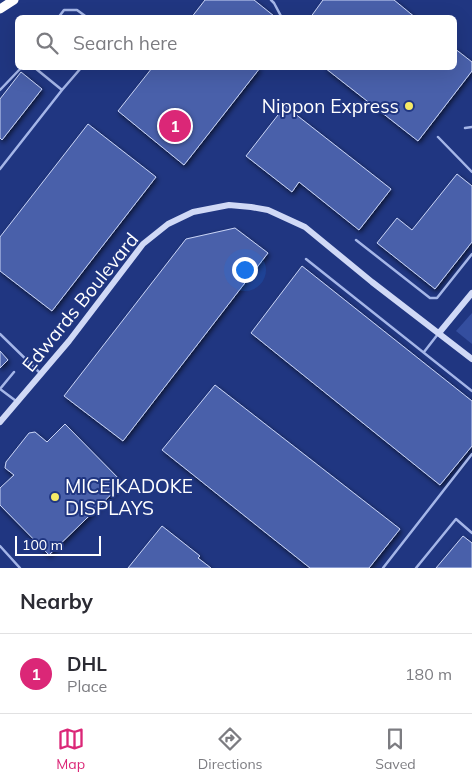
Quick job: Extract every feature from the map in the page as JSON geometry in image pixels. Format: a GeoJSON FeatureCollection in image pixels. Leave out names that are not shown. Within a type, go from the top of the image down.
{"type":"FeatureCollection","features":[{"type":"Feature","properties":{"kind":"highway"},"geometry":{"type":"LineString","coordinates":[[0,9],[14,0]]}},
{"type":"Feature","properties":{"kind":"street","name":"Edwards Boulevard"},"geometry":{"type":"LineString","coordinates":[[0,422],[69,341],[144,244],[168,224],[193,212],[229,205],[268,210],[305,226],[372,282],[472,359]]}},
{"type":"Feature","properties":{"kind":"street"},"geometry":{"type":"LineString","coordinates":[[439,333],[472,293]]}},
{"type":"Feature","properties":{"kind":"lane"},"geometry":{"type":"LineString","coordinates":[[271,0],[280,15]]}},
{"type":"Feature","properties":{"kind":"lane"},"geometry":{"type":"LineString","coordinates":[[60,15],[64,10],[77,10],[84,15]]}},
{"type":"Feature","properties":{"kind":"lane"},"geometry":{"type":"LineString","coordinates":[[0,90],[19,70]]}},
{"type":"Feature","properties":{"kind":"lane"},"geometry":{"type":"LineString","coordinates":[[37,70],[62,90]]}},
{"type":"Feature","properties":{"kind":"lane"},"geometry":{"type":"LineString","coordinates":[[0,169],[79,70]]}},
{"type":"Feature","properties":{"kind":"lane"},"geometry":{"type":"LineString","coordinates":[[465,128],[472,127]]}},
{"type":"Feature","properties":{"kind":"lane"},"geometry":{"type":"LineString","coordinates":[[438,137],[472,172]]}},
{"type":"Feature","properties":{"kind":"lane"},"geometry":{"type":"LineString","coordinates":[[356,240],[430,298],[437,298],[472,254]]}},
{"type":"Feature","properties":{"kind":"lane"},"geometry":{"type":"LineString","coordinates":[[306,258],[472,391]]}},
{"type":"Feature","properties":{"kind":"lane"},"geometry":{"type":"LineString","coordinates":[[424,352],[439,333]]}},
{"type":"Feature","properties":{"kind":"lane"},"geometry":{"type":"LineString","coordinates":[[0,334],[41,374]]}},
{"type":"Feature","properties":{"kind":"lane"},"geometry":{"type":"LineString","coordinates":[[14,372],[0,389],[17,402]]}},
{"type":"Feature","properties":{"kind":"lane"},"geometry":{"type":"LineString","coordinates":[[383,568],[472,454]]}},
{"type":"Feature","properties":{"kind":"lane"},"geometry":{"type":"LineString","coordinates":[[416,568],[456,519],[472,533]]}},
{"type":"Feature","properties":{"kind":"lane"},"geometry":{"type":"LineString","coordinates":[[0,546],[20,568]]}},
{"type":"Feature","properties":{"kind":"shaded area"},"geometry":{"type":"Polygon","coordinates":[[[472,313],[472,344],[456,331],[472,313]]]}},
{"type":"Feature","properties":{"kind":"building"},"geometry":{"type":"Polygon","coordinates":[[[205,0],[254,0],[273,15],[193,15],[205,0]]]}},
{"type":"Feature","properties":{"kind":"building"},"geometry":{"type":"Polygon","coordinates":[[[323,0],[394,0],[412,15],[312,15],[323,0]]]}},
{"type":"Feature","properties":{"kind":"building","name":"Nippon Express"},"geometry":{"type":"Polygon","coordinates":[[[457,50],[472,62],[472,71],[418,141],[328,70],[457,70],[457,50]]]}},
{"type":"Feature","properties":{"kind":"building"},"geometry":{"type":"Polygon","coordinates":[[[150,70],[258,70],[184,165],[118,111],[150,70]]]}},
{"type":"Feature","properties":{"kind":"building"},"geometry":{"type":"Polygon","coordinates":[[[21,72],[42,89],[2,140],[0,138],[0,99],[21,72]]]}},
{"type":"Feature","properties":{"kind":"building"},"geometry":{"type":"Polygon","coordinates":[[[285,106],[391,189],[359,230],[299,182],[292,192],[246,156],[285,106]]]}},
{"type":"Feature","properties":{"kind":"building"},"geometry":{"type":"Polygon","coordinates":[[[88,124],[156,177],[52,311],[0,271],[0,237],[88,124]]]}},
{"type":"Feature","properties":{"kind":"building"},"geometry":{"type":"Polygon","coordinates":[[[457,174],[472,186],[472,242],[435,289],[377,243],[397,218],[412,230],[457,174]]]}},
{"type":"Feature","properties":{"kind":"building"},"geometry":{"type":"Polygon","coordinates":[[[235,228],[268,253],[123,441],[64,396],[186,239],[235,228]]]}},
{"type":"Feature","properties":{"kind":"building"},"geometry":{"type":"Polygon","coordinates":[[[302,266],[472,401],[472,446],[440,485],[251,333],[302,266]]]}},
{"type":"Feature","properties":{"kind":"building"},"geometry":{"type":"Polygon","coordinates":[[[0,351],[8,360],[0,368],[0,351]]]}},
{"type":"Feature","properties":{"kind":"building"},"geometry":{"type":"Polygon","coordinates":[[[215,385],[400,529],[369,568],[310,568],[162,450],[215,385]]]}},
{"type":"Feature","properties":{"kind":"building","name":"MICE|KADOKE DISPLAYS"},"geometry":{"type":"Polygon","coordinates":[[[65,424],[123,483],[49,555],[0,505],[0,488],[14,475],[5,468],[6,462],[29,433],[35,432],[47,442],[65,424]]]}},
{"type":"Feature","properties":{"kind":"building"},"geometry":{"type":"Polygon","coordinates":[[[162,526],[200,556],[198,558],[211,568],[128,568],[162,526]]]}},
{"type":"Feature","properties":{"kind":"building"},"geometry":{"type":"Polygon","coordinates":[[[463,536],[472,543],[472,568],[436,568],[463,536]]]}},
{"type":"Feature","properties":{"kind":"place","name":"Nippon Express"},"geometry":{"type":"Point","coordinates":[409,106]}},
{"type":"Feature","properties":{"kind":"place","name":"DHL"},"geometry":{"type":"Point","coordinates":[175,126]}},
{"type":"Feature","properties":{"kind":"place","name":"MICE|KADOKE DISPLAYS"},"geometry":{"type":"Point","coordinates":[55,497]}}]}
